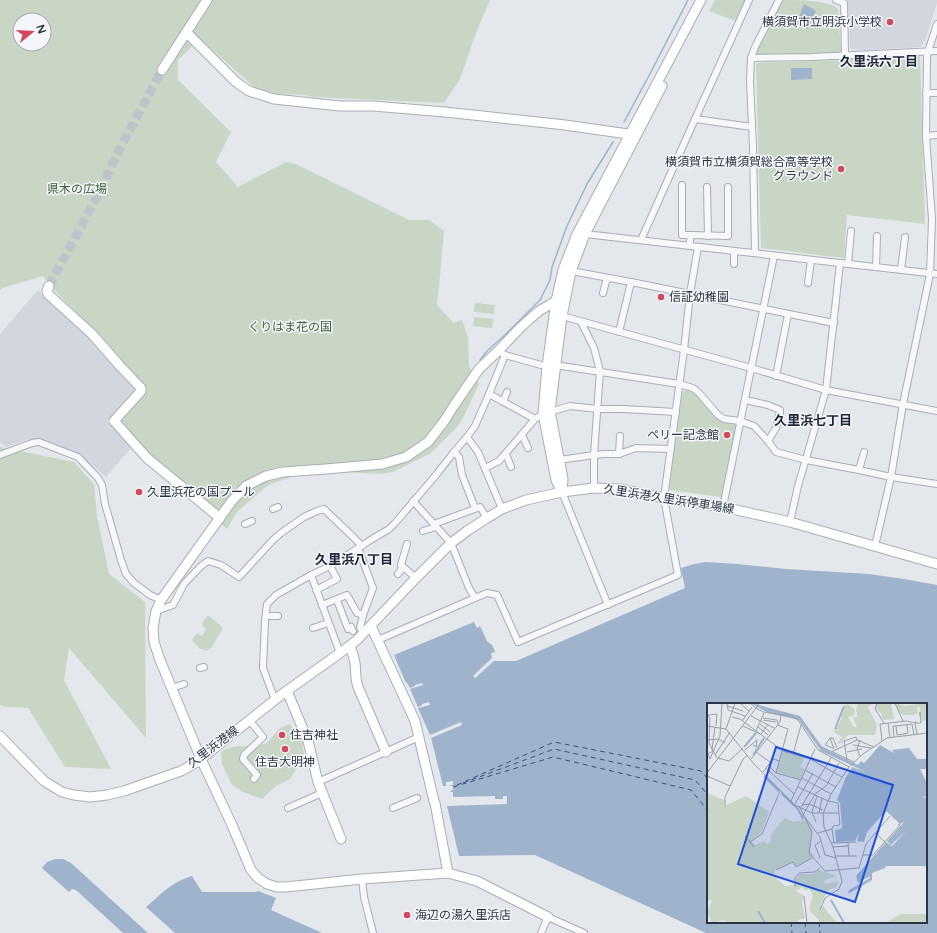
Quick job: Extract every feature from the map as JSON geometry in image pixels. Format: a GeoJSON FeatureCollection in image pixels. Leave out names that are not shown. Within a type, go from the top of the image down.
{"type":"FeatureCollection","features":[{"type":"Feature","properties":{"kind":"street"},"geometry":{"type":"LineString","coordinates":[[162,70],[207,0]]}},
{"type":"Feature","properties":{"kind":"street"},"geometry":{"type":"LineString","coordinates":[[551,365],[562,316],[560,301],[585,234],[633,134],[701,0]]}},
{"type":"Feature","properties":{"kind":"street"},"geometry":{"type":"LineString","coordinates":[[608,605],[556,480],[543,415],[560,301],[563,270],[577,234],[707,0]]}},
{"type":"Feature","properties":{"kind":"street"},"geometry":{"type":"LineString","coordinates":[[641,240],[749,0]]}},
{"type":"Feature","properties":{"kind":"street"},"geometry":{"type":"LineString","coordinates":[[755,254],[750,81],[751,58],[779,0]]}},
{"type":"Feature","properties":{"kind":"street"},"geometry":{"type":"LineString","coordinates":[[836,0],[844,3],[845,56]]}},
{"type":"Feature","properties":{"kind":"street"},"geometry":{"type":"LineString","coordinates":[[875,546],[930,274],[932,219],[926,136],[927,55],[937,24]]}},
{"type":"Feature","properties":{"kind":"street"},"geometry":{"type":"LineString","coordinates":[[186,33],[236,82],[249,91],[274,99],[340,106],[373,106],[452,113],[558,124],[633,134]]}},
{"type":"Feature","properties":{"kind":"street"},"geometry":{"type":"LineString","coordinates":[[751,58],[845,56],[937,51]]}},
{"type":"Feature","properties":{"kind":"street"},"geometry":{"type":"LineString","coordinates":[[926,93],[937,93]]}},
{"type":"Feature","properties":{"kind":"street"},"geometry":{"type":"LineString","coordinates":[[695,119],[752,127]]}},
{"type":"Feature","properties":{"kind":"street"},"geometry":{"type":"LineString","coordinates":[[926,136],[937,135]]}},
{"type":"Feature","properties":{"kind":"street"},"geometry":{"type":"LineString","coordinates":[[682,186],[682,235],[708,236],[728,236],[728,187]]}},
{"type":"Feature","properties":{"kind":"street"},"geometry":{"type":"LineString","coordinates":[[707,187],[708,236]]}},
{"type":"Feature","properties":{"kind":"street"},"geometry":{"type":"LineString","coordinates":[[848,264],[851,231]]}},
{"type":"Feature","properties":{"kind":"street"},"geometry":{"type":"LineString","coordinates":[[585,234],[937,274]]}},
{"type":"Feature","properties":{"kind":"street"},"geometry":{"type":"LineString","coordinates":[[689,246],[691,235]]}},
{"type":"Feature","properties":{"kind":"street"},"geometry":{"type":"LineString","coordinates":[[876,267],[877,236]]}},
{"type":"Feature","properties":{"kind":"street"},"geometry":{"type":"LineString","coordinates":[[901,270],[905,237]]}},
{"type":"Feature","properties":{"kind":"street"},"geometry":{"type":"LineString","coordinates":[[378,640],[487,593],[497,595],[518,642],[678,575],[664,498],[690,294],[698,247]]}},
{"type":"Feature","properties":{"kind":"street"},"geometry":{"type":"LineString","coordinates":[[734,251],[734,264]]}},
{"type":"Feature","properties":{"kind":"street"},"geometry":{"type":"LineString","coordinates":[[723,507],[774,256]]}},
{"type":"Feature","properties":{"kind":"street"},"geometry":{"type":"LineString","coordinates":[[808,283],[811,260]]}},
{"type":"Feature","properties":{"kind":"street"},"geometry":{"type":"LineString","coordinates":[[790,522],[798,486],[826,390],[840,263]]}},
{"type":"Feature","properties":{"kind":"street"},"geometry":{"type":"LineString","coordinates":[[571,272],[631,282],[834,323]]}},
{"type":"Feature","properties":{"kind":"street"},"geometry":{"type":"LineString","coordinates":[[603,293],[607,278]]}},
{"type":"Feature","properties":{"kind":"street"},"geometry":{"type":"LineString","coordinates":[[619,332],[631,282]]}},
{"type":"Feature","properties":{"kind":"street"},"geometry":{"type":"LineString","coordinates":[[49,286],[47,291],[50,297],[92,334],[141,388],[141,391],[114,420],[115,422],[147,458],[220,518]]}},
{"type":"Feature","properties":{"kind":"street"},"geometry":{"type":"LineString","coordinates":[[560,301],[539,311],[522,326],[502,353],[479,370],[428,442],[416,451],[394,461],[382,464],[283,472],[266,476],[246,486],[231,502],[161,600],[156,611],[153,628],[154,642],[201,759],[251,870],[258,878],[267,884],[277,887],[286,887],[448,872],[477,881],[548,917],[584,933]]}},
{"type":"Feature","properties":{"kind":"street"},"geometry":{"type":"LineString","coordinates":[[776,376],[788,314]]}},
{"type":"Feature","properties":{"kind":"street"},"geometry":{"type":"LineString","coordinates":[[562,316],[826,390],[937,411]]}},
{"type":"Feature","properties":{"kind":"street"},"geometry":{"type":"LineString","coordinates":[[581,322],[594,348],[600,372],[594,455],[594,488]]}},
{"type":"Feature","properties":{"kind":"street"},"geometry":{"type":"LineString","coordinates":[[502,353],[530,362],[679,384],[693,388],[718,415],[724,419],[740,421],[754,426],[776,452],[806,460],[890,477],[937,484]]}},
{"type":"Feature","properties":{"kind":"street"},"geometry":{"type":"LineString","coordinates":[[275,700],[263,668],[267,604],[276,595],[330,566],[389,529],[436,475],[475,426],[489,394],[502,353]]}},
{"type":"Feature","properties":{"kind":"street"},"geometry":{"type":"LineString","coordinates":[[503,402],[507,392]]}},
{"type":"Feature","properties":{"kind":"street"},"geometry":{"type":"LineString","coordinates":[[489,394],[503,402],[543,415]]}},
{"type":"Feature","properties":{"kind":"street"},"geometry":{"type":"LineString","coordinates":[[745,400],[768,405],[780,410],[776,428],[768,441]]}},
{"type":"Feature","properties":{"kind":"street"},"geometry":{"type":"LineString","coordinates":[[485,468],[499,461],[522,435],[543,415],[570,406],[598,409],[676,412]]}},
{"type":"Feature","properties":{"kind":"street"},"geometry":{"type":"LineString","coordinates":[[543,415],[560,460],[563,479],[562,492]]}},
{"type":"Feature","properties":{"kind":"street"},"geometry":{"type":"LineString","coordinates":[[522,435],[528,448]]}},
{"type":"Feature","properties":{"kind":"street"},"geometry":{"type":"LineString","coordinates":[[620,436],[620,454]]}},
{"type":"Feature","properties":{"kind":"street"},"geometry":{"type":"LineString","coordinates":[[467,437],[478,452],[502,509]]}},
{"type":"Feature","properties":{"kind":"street"},"geometry":{"type":"LineString","coordinates":[[0,455],[32,443],[39,442],[78,456],[98,478],[102,485],[105,504],[126,574],[134,583],[150,595],[161,600]]}},
{"type":"Feature","properties":{"kind":"street"},"geometry":{"type":"LineString","coordinates":[[560,460],[594,455],[620,454],[636,448],[671,450]]}},
{"type":"Feature","properties":{"kind":"street"},"geometry":{"type":"LineString","coordinates":[[454,452],[459,457],[462,476],[475,508]]}},
{"type":"Feature","properties":{"kind":"street"},"geometry":{"type":"LineString","coordinates":[[859,470],[864,452]]}},
{"type":"Feature","properties":{"kind":"street"},"geometry":{"type":"LineString","coordinates":[[506,454],[511,467]]}},
{"type":"Feature","properties":{"kind":"street","name":"久里浜港久里浜停車場線"},"geometry":{"type":"LineString","coordinates":[[368,629],[451,543],[467,530],[502,509],[526,500],[562,492],[594,488],[620,489],[664,498],[723,507],[790,522],[937,564]]}},
{"type":"Feature","properties":{"kind":"street"},"geometry":{"type":"LineString","coordinates":[[413,501],[451,543],[469,588],[475,598]]}},
{"type":"Feature","properties":{"kind":"street"},"geometry":{"type":"LineString","coordinates":[[423,532],[435,525],[480,506],[487,518]]}},
{"type":"Feature","properties":{"kind":"street"},"geometry":{"type":"LineString","coordinates":[[156,611],[173,605],[184,584],[201,566],[208,561],[221,565],[237,576],[273,540],[304,517],[324,509],[349,533],[360,547],[373,588],[360,628],[368,629],[378,640],[415,721],[434,802],[448,872]]}},
{"type":"Feature","properties":{"kind":"street"},"geometry":{"type":"LineString","coordinates":[[245,524],[252,521]]}},
{"type":"Feature","properties":{"kind":"street"},"geometry":{"type":"LineString","coordinates":[[398,574],[403,567],[401,565],[407,544]]}},
{"type":"Feature","properties":{"kind":"street"},"geometry":{"type":"LineString","coordinates":[[401,565],[416,578]]}},
{"type":"Feature","properties":{"kind":"street"},"geometry":{"type":"LineString","coordinates":[[316,590],[337,579],[330,566]]}},
{"type":"Feature","properties":{"kind":"street"},"geometry":{"type":"LineString","coordinates":[[311,575],[340,653]]}},
{"type":"Feature","properties":{"kind":"street"},"geometry":{"type":"LineString","coordinates":[[322,605],[348,595],[358,613],[363,615]]}},
{"type":"Feature","properties":{"kind":"street"},"geometry":{"type":"LineString","coordinates":[[337,600],[348,629],[351,627],[353,632]]}},
{"type":"Feature","properties":{"kind":"street"},"geometry":{"type":"LineString","coordinates":[[266,616],[278,616]]}},
{"type":"Feature","properties":{"kind":"street"},"geometry":{"type":"LineString","coordinates":[[312,628],[328,622]]}},
{"type":"Feature","properties":{"kind":"street","name":"久里浜港線"},"geometry":{"type":"LineString","coordinates":[[0,736],[39,776],[50,785],[68,794],[90,798],[101,797],[124,791],[191,766],[275,700],[350,646],[368,629]]}},
{"type":"Feature","properties":{"kind":"street"},"geometry":{"type":"LineString","coordinates":[[350,646],[354,659],[358,687],[386,752]]}},
{"type":"Feature","properties":{"kind":"street"},"geometry":{"type":"LineString","coordinates":[[172,688],[184,684]]}},
{"type":"Feature","properties":{"kind":"street"},"geometry":{"type":"LineString","coordinates":[[287,691],[308,741],[318,782],[341,839]]}},
{"type":"Feature","properties":{"kind":"street"},"geometry":{"type":"LineString","coordinates":[[249,720],[263,737],[244,755],[242,759],[257,775],[254,779]]}},
{"type":"Feature","properties":{"kind":"street"},"geometry":{"type":"LineString","coordinates":[[318,782],[419,738]]}},
{"type":"Feature","properties":{"kind":"street"},"geometry":{"type":"LineString","coordinates":[[288,808],[322,793]]}},
{"type":"Feature","properties":{"kind":"street"},"geometry":{"type":"LineString","coordinates":[[393,808],[417,798]]}},
{"type":"Feature","properties":{"kind":"street"},"geometry":{"type":"LineString","coordinates":[[362,879],[364,897],[373,933]]}},
{"type":"Feature","properties":{"kind":"street"},"geometry":{"type":"LineString","coordinates":[[541,933],[548,917]]}},
{"type":"Feature","properties":{"kind":"shaded area","name":"横須賀市立明浜小学校"},"geometry":{"type":"Polygon","coordinates":[[[848,0],[937,0],[937,3],[925,41],[920,47],[865,50],[850,48],[848,0]]]}},
{"type":"Feature","properties":{"kind":"shaded area"},"geometry":{"type":"Polygon","coordinates":[[[38,290],[83,331],[136,391],[107,421],[131,448],[106,477],[77,453],[59,448],[38,439],[26,440],[6,447],[0,442],[0,334],[38,290]]]}},
{"type":"Feature","properties":{"kind":"green space","name":"くりはま花の国"},"geometry":{"type":"Polygon","coordinates":[[[0,0],[490,0],[476,33],[460,79],[444,103],[278,94],[254,87],[200,39],[178,60],[178,80],[231,132],[216,162],[238,187],[286,162],[296,164],[409,220],[429,220],[444,231],[437,305],[454,323],[462,320],[468,337],[469,366],[479,384],[458,426],[431,453],[393,472],[382,474],[341,472],[297,475],[268,485],[237,512],[227,529],[146,460],[118,422],[147,389],[101,337],[54,290],[43,276],[2,288],[0,290],[0,0]]]}},
{"type":"Feature","properties":{"kind":"green space"},"geometry":{"type":"Polygon","coordinates":[[[715,0],[746,0],[735,21],[709,11],[715,0]]]}},
{"type":"Feature","properties":{"kind":"green space"},"geometry":{"type":"Polygon","coordinates":[[[782,0],[821,2],[834,6],[838,9],[841,51],[838,53],[758,56],[756,52],[782,0]]]}},
{"type":"Feature","properties":{"kind":"green space","name":"横須賀市立横須賀総合高等学校 グラウンド"},"geometry":{"type":"Polygon","coordinates":[[[920,56],[925,224],[847,215],[844,258],[761,248],[756,64],[850,60],[850,58],[920,56]]]}},
{"type":"Feature","properties":{"kind":"green space"},"geometry":{"type":"Polygon","coordinates":[[[475,303],[495,305],[494,314],[474,312],[475,303]]]}},
{"type":"Feature","properties":{"kind":"green space"},"geometry":{"type":"Polygon","coordinates":[[[474,317],[494,319],[492,328],[473,326],[474,317]]]}},
{"type":"Feature","properties":{"kind":"green space"},"geometry":{"type":"Polygon","coordinates":[[[689,388],[698,394],[710,410],[734,423],[736,426],[721,497],[670,490],[669,488],[682,393],[689,388]]]}},
{"type":"Feature","properties":{"kind":"green space"},"geometry":{"type":"Polygon","coordinates":[[[0,447],[74,462],[94,484],[97,516],[109,574],[145,602],[146,738],[69,648],[64,680],[111,769],[65,767],[28,708],[7,707],[0,705],[0,447]]]}},
{"type":"Feature","properties":{"kind":"green space"},"geometry":{"type":"Polygon","coordinates":[[[208,615],[223,628],[211,648],[206,651],[200,649],[192,640],[197,633],[202,636],[206,629],[202,626],[202,623],[208,615]]]}},
{"type":"Feature","properties":{"kind":"green space"},"geometry":{"type":"Polygon","coordinates":[[[289,724],[295,729],[302,742],[304,753],[290,779],[276,786],[262,799],[243,792],[232,785],[222,764],[221,752],[237,746],[264,744],[269,741],[280,728],[289,724]]]}},
{"type":"Feature","properties":{"kind":"water"},"geometry":{"type":"Polygon","coordinates":[[[804,4],[816,11],[807,29],[796,24],[804,4]]]}},
{"type":"Feature","properties":{"kind":"water"},"geometry":{"type":"Polygon","coordinates":[[[791,68],[812,68],[812,79],[791,80],[791,68]]]}},
{"type":"Feature","properties":{"kind":"water"},"geometry":{"type":"Polygon","coordinates":[[[706,562],[737,564],[786,569],[869,574],[937,585],[937,933],[706,933],[535,855],[459,856],[447,806],[507,804],[507,796],[503,796],[503,799],[495,799],[495,796],[453,797],[453,792],[450,791],[453,790],[453,786],[450,785],[453,785],[453,781],[446,782],[446,786],[443,786],[431,738],[462,725],[461,722],[430,735],[418,708],[430,705],[429,702],[418,707],[410,689],[423,685],[422,683],[410,688],[405,681],[394,655],[474,622],[477,628],[480,626],[487,641],[492,645],[495,652],[491,653],[492,658],[473,676],[475,678],[494,661],[516,661],[685,588],[681,568],[706,562]]]}},
{"type":"Feature","properties":{"kind":"water"},"geometry":{"type":"Polygon","coordinates":[[[55,859],[63,859],[71,863],[148,933],[123,933],[76,890],[72,889],[69,892],[42,868],[47,862],[55,859]]]}},
{"type":"Feature","properties":{"kind":"water"},"geometry":{"type":"Polygon","coordinates":[[[192,876],[202,892],[258,891],[276,898],[271,910],[322,933],[175,933],[146,907],[173,885],[192,876]]]}},
{"type":"Feature","properties":{"kind":"waterway"},"geometry":{"type":"LineString","coordinates":[[624,122],[688,0]]}},
{"type":"Feature","properties":{"kind":"waterway"},"geometry":{"type":"LineString","coordinates":[[480,360],[487,351],[540,300],[550,280],[552,267],[567,226],[587,184],[613,142]]}},
{"type":"Feature","properties":{"kind":"ferry route"},"geometry":{"type":"LineString","coordinates":[[457,785],[554,742],[701,771],[707,778]]}},
{"type":"Feature","properties":{"kind":"ferry route"},"geometry":{"type":"LineString","coordinates":[[463,783],[554,749],[695,780],[707,794]]}},
{"type":"Feature","properties":{"kind":"ferry route"},"geometry":{"type":"LineString","coordinates":[[453,787],[553,757],[691,790],[707,810]]}},
{"type":"Feature","properties":{"kind":"ferry route"},"geometry":{"type":"LineString","coordinates":[[791,923],[792,933]]}},
{"type":"Feature","properties":{"kind":"ferry route"},"geometry":{"type":"LineString","coordinates":[[805,923],[806,933]]}},
{"type":"Feature","properties":{"kind":"ferry route"},"geometry":{"type":"LineString","coordinates":[[819,923],[820,933]]}},
{"type":"Feature","properties":{"kind":"tunnel"},"geometry":{"type":"LineString","coordinates":[[49,286],[162,70]]}},
{"type":"Feature","properties":{"kind":"place","name":"横須賀市立明浜小学校"},"geometry":{"type":"Point","coordinates":[890,22]}},
{"type":"Feature","properties":{"kind":"place","name":"横須賀市立横須賀総合高等学校 グラウンド"},"geometry":{"type":"Point","coordinates":[841,169]}},
{"type":"Feature","properties":{"kind":"place","name":"信証幼稚園"},"geometry":{"type":"Point","coordinates":[661,297]}},
{"type":"Feature","properties":{"kind":"place","name":"ペリー記念館"},"geometry":{"type":"Point","coordinates":[727,435]}},
{"type":"Feature","properties":{"kind":"place","name":"久里浜花の国プール"},"geometry":{"type":"Point","coordinates":[139,492]}},
{"type":"Feature","properties":{"kind":"place","name":"住吉神社"},"geometry":{"type":"Point","coordinates":[282,735]}},
{"type":"Feature","properties":{"kind":"place","name":"住吉大明神"},"geometry":{"type":"Point","coordinates":[285,749]}},
{"type":"Feature","properties":{"kind":"place","name":"海辺の湯久里浜店"},"geometry":{"type":"Point","coordinates":[407,915]}},
{"type":"Feature","properties":{"kind":"district","name":"久里浜六丁目"},"geometry":{"type":"Point","coordinates":[879,61]}},
{"type":"Feature","properties":{"kind":"district","name":"久里浜七丁目"},"geometry":{"type":"Point","coordinates":[813,420]}},
{"type":"Feature","properties":{"kind":"district","name":"久里浜八丁目"},"geometry":{"type":"Point","coordinates":[354,559]}},
{"type":"Feature","properties":{"kind":"park label","name":"県木の広場"},"geometry":{"type":"Point","coordinates":[77,189]}}]}
